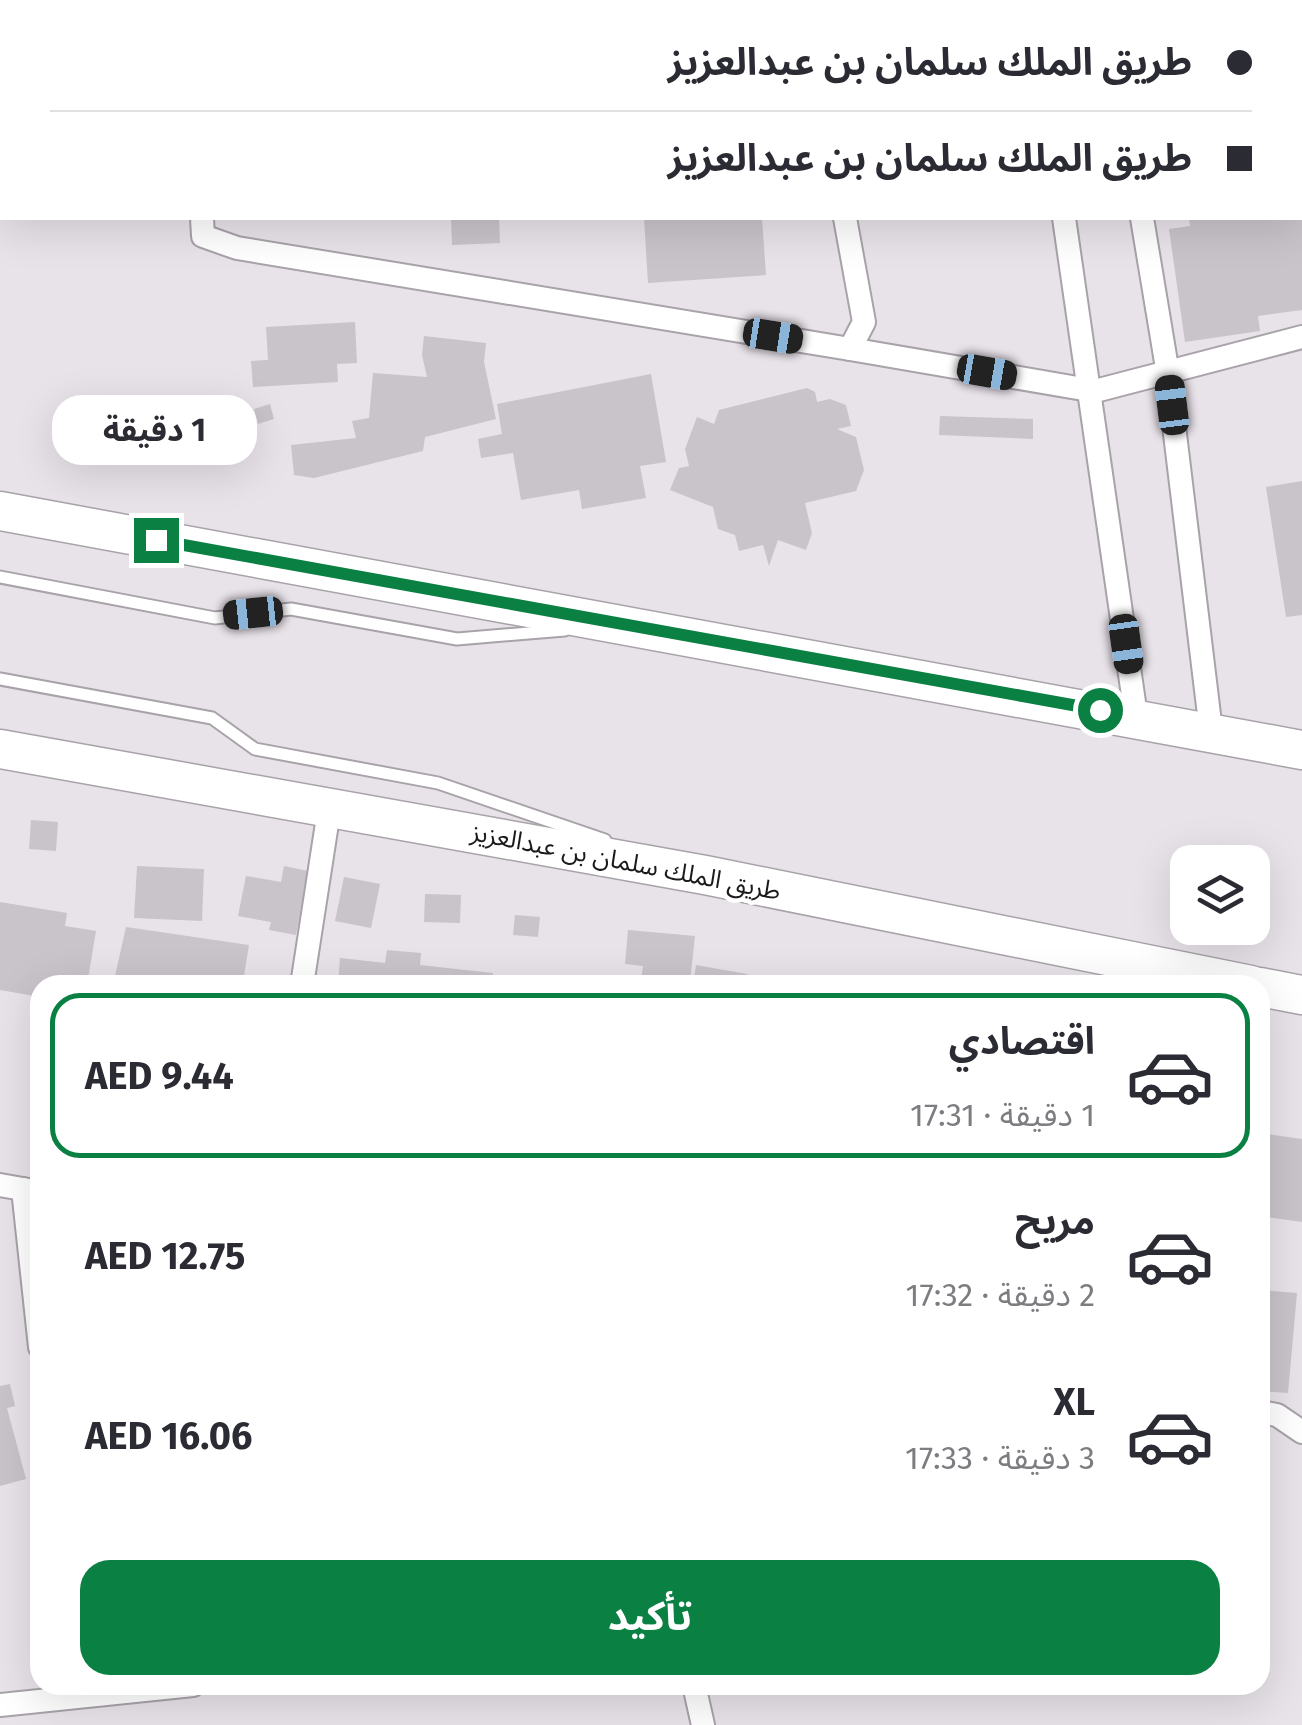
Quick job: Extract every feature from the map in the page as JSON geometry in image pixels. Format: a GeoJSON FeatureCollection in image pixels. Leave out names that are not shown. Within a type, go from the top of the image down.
{"type":"FeatureCollection","features":[{"type":"Feature","properties":{"kind":"main road"},"geometry":{"type":"LineString","coordinates":[[0,511],[1136,716],[1302,750]]}},
{"type":"Feature","properties":{"kind":"main road","name":"طريق الملك سلمان بن عبدالعزيز"},"geometry":{"type":"LineString","coordinates":[[0,749],[330,804],[704,874],[1201,975]]}},
{"type":"Feature","properties":{"kind":"main road"},"geometry":{"type":"LineString","coordinates":[[1270,989],[1302,996]]}},
{"type":"Feature","properties":{"kind":"street"},"geometry":{"type":"LineString","coordinates":[[202,220],[203,236],[237,248],[1090,389],[1302,337]]}},
{"type":"Feature","properties":{"kind":"street"},"geometry":{"type":"LineString","coordinates":[[845,220],[864,322],[850,348]]}},
{"type":"Feature","properties":{"kind":"street"},"geometry":{"type":"LineString","coordinates":[[1064,220],[1136,716]]}},
{"type":"Feature","properties":{"kind":"street"},"geometry":{"type":"LineString","coordinates":[[1142,220],[1168,368],[1211,731]]}},
{"type":"Feature","properties":{"kind":"street"},"geometry":{"type":"LineString","coordinates":[[304,975],[330,804]]}},
{"type":"Feature","properties":{"kind":"street"},"geometry":{"type":"LineString","coordinates":[[21,1188],[30,1264]]}},
{"type":"Feature","properties":{"kind":"street"},"geometry":{"type":"LineString","coordinates":[[1270,1413],[1302,1432]]}},
{"type":"Feature","properties":{"kind":"street"},"geometry":{"type":"LineString","coordinates":[[0,1705],[55,1695]]}},
{"type":"Feature","properties":{"kind":"street"},"geometry":{"type":"LineString","coordinates":[[696,1695],[703,1725]]}},
{"type":"Feature","properties":{"kind":"lane"},"geometry":{"type":"LineString","coordinates":[[0,577],[215,618],[291,609],[457,639],[624,626]]}},
{"type":"Feature","properties":{"kind":"lane"},"geometry":{"type":"LineString","coordinates":[[0,679],[212,718],[254,749],[438,782],[704,874]]}},
{"type":"Feature","properties":{"kind":"building"},"geometry":{"type":"Polygon","coordinates":[[[451,220],[499,220],[500,243],[452,245],[451,220]]]}},
{"type":"Feature","properties":{"kind":"building"},"geometry":{"type":"Polygon","coordinates":[[[644,220],[762,220],[766,275],[648,283],[644,220]]]}},
{"type":"Feature","properties":{"kind":"building"},"geometry":{"type":"Polygon","coordinates":[[[1189,220],[1302,220],[1302,310],[1258,316],[1260,331],[1185,342],[1169,229],[1190,226],[1189,220]]]}},
{"type":"Feature","properties":{"kind":"building"},"geometry":{"type":"Polygon","coordinates":[[[355,322],[357,363],[337,364],[338,382],[253,387],[251,361],[268,360],[266,327],[355,322]]]}},
{"type":"Feature","properties":{"kind":"building"},"geometry":{"type":"Polygon","coordinates":[[[424,336],[486,343],[484,362],[496,419],[425,437],[423,451],[314,478],[294,475],[291,445],[356,438],[352,421],[369,418],[373,373],[427,377],[422,355],[424,336]]]}},
{"type":"Feature","properties":{"kind":"building"},"geometry":{"type":"Polygon","coordinates":[[[651,374],[666,462],[640,466],[646,498],[582,509],[579,490],[521,500],[513,453],[481,458],[478,439],[502,434],[497,404],[651,374]]]}},
{"type":"Feature","properties":{"kind":"building"},"geometry":{"type":"Polygon","coordinates":[[[807,388],[815,392],[817,402],[830,399],[846,405],[851,426],[837,429],[856,437],[864,470],[856,491],[805,503],[812,533],[806,550],[778,540],[769,566],[763,545],[739,551],[735,535],[718,529],[713,507],[670,490],[679,468],[689,466],[685,449],[697,417],[714,424],[719,410],[807,388]]]}},
{"type":"Feature","properties":{"kind":"building"},"geometry":{"type":"Polygon","coordinates":[[[270,404],[274,419],[258,424],[254,409],[270,404]]]}},
{"type":"Feature","properties":{"kind":"building"},"geometry":{"type":"Polygon","coordinates":[[[940,416],[1033,419],[1033,439],[939,435],[940,416]]]}},
{"type":"Feature","properties":{"kind":"building"},"geometry":{"type":"Polygon","coordinates":[[[165,419],[165,437],[110,439],[109,421],[165,419]]]}},
{"type":"Feature","properties":{"kind":"building"},"geometry":{"type":"Polygon","coordinates":[[[1302,481],[1302,615],[1286,617],[1266,487],[1302,481]]]}},
{"type":"Feature","properties":{"kind":"building"},"geometry":{"type":"Polygon","coordinates":[[[31,820],[58,822],[56,851],[29,849],[31,820]]]}},
{"type":"Feature","properties":{"kind":"building"},"geometry":{"type":"Polygon","coordinates":[[[137,866],[204,869],[202,921],[134,918],[137,866]]]}},
{"type":"Feature","properties":{"kind":"building"},"geometry":{"type":"Polygon","coordinates":[[[284,866],[308,871],[296,935],[269,930],[271,922],[238,916],[246,876],[281,882],[284,866]]]}},
{"type":"Feature","properties":{"kind":"building"},"geometry":{"type":"Polygon","coordinates":[[[344,877],[380,884],[371,928],[335,921],[344,877]]]}},
{"type":"Feature","properties":{"kind":"building"},"geometry":{"type":"Polygon","coordinates":[[[425,894],[461,895],[460,923],[424,922],[425,894]]]}},
{"type":"Feature","properties":{"kind":"building"},"geometry":{"type":"Polygon","coordinates":[[[0,902],[67,913],[65,926],[96,931],[89,975],[30,975],[30,995],[0,990],[0,902]]]}},
{"type":"Feature","properties":{"kind":"building"},"geometry":{"type":"Polygon","coordinates":[[[515,915],[540,917],[538,937],[513,935],[515,915]]]}},
{"type":"Feature","properties":{"kind":"building"},"geometry":{"type":"Polygon","coordinates":[[[126,927],[249,945],[244,975],[115,975],[126,927]]]}},
{"type":"Feature","properties":{"kind":"building"},"geometry":{"type":"Polygon","coordinates":[[[628,930],[695,936],[691,975],[642,975],[643,966],[625,964],[628,930]]]}},
{"type":"Feature","properties":{"kind":"building"},"geometry":{"type":"Polygon","coordinates":[[[387,950],[421,953],[420,965],[493,975],[339,975],[340,958],[385,963],[387,950]]]}},
{"type":"Feature","properties":{"kind":"building"},"geometry":{"type":"Polygon","coordinates":[[[696,965],[747,974],[747,975],[694,975],[696,965]]]}},
{"type":"Feature","properties":{"kind":"building"},"geometry":{"type":"Polygon","coordinates":[[[1270,1134],[1302,1139],[1302,1222],[1270,1217],[1270,1134]]]}},
{"type":"Feature","properties":{"kind":"building"},"geometry":{"type":"Polygon","coordinates":[[[1270,1291],[1297,1293],[1288,1393],[1270,1392],[1270,1291]]]}},
{"type":"Feature","properties":{"kind":"building"},"geometry":{"type":"Polygon","coordinates":[[[10,1384],[15,1406],[7,1408],[26,1479],[0,1486],[0,1386],[10,1384]]]}},
{"type":"Feature","properties":{"kind":"route"},"geometry":{"type":"LineString","coordinates":[[156,540],[1100,710]]}}]}
